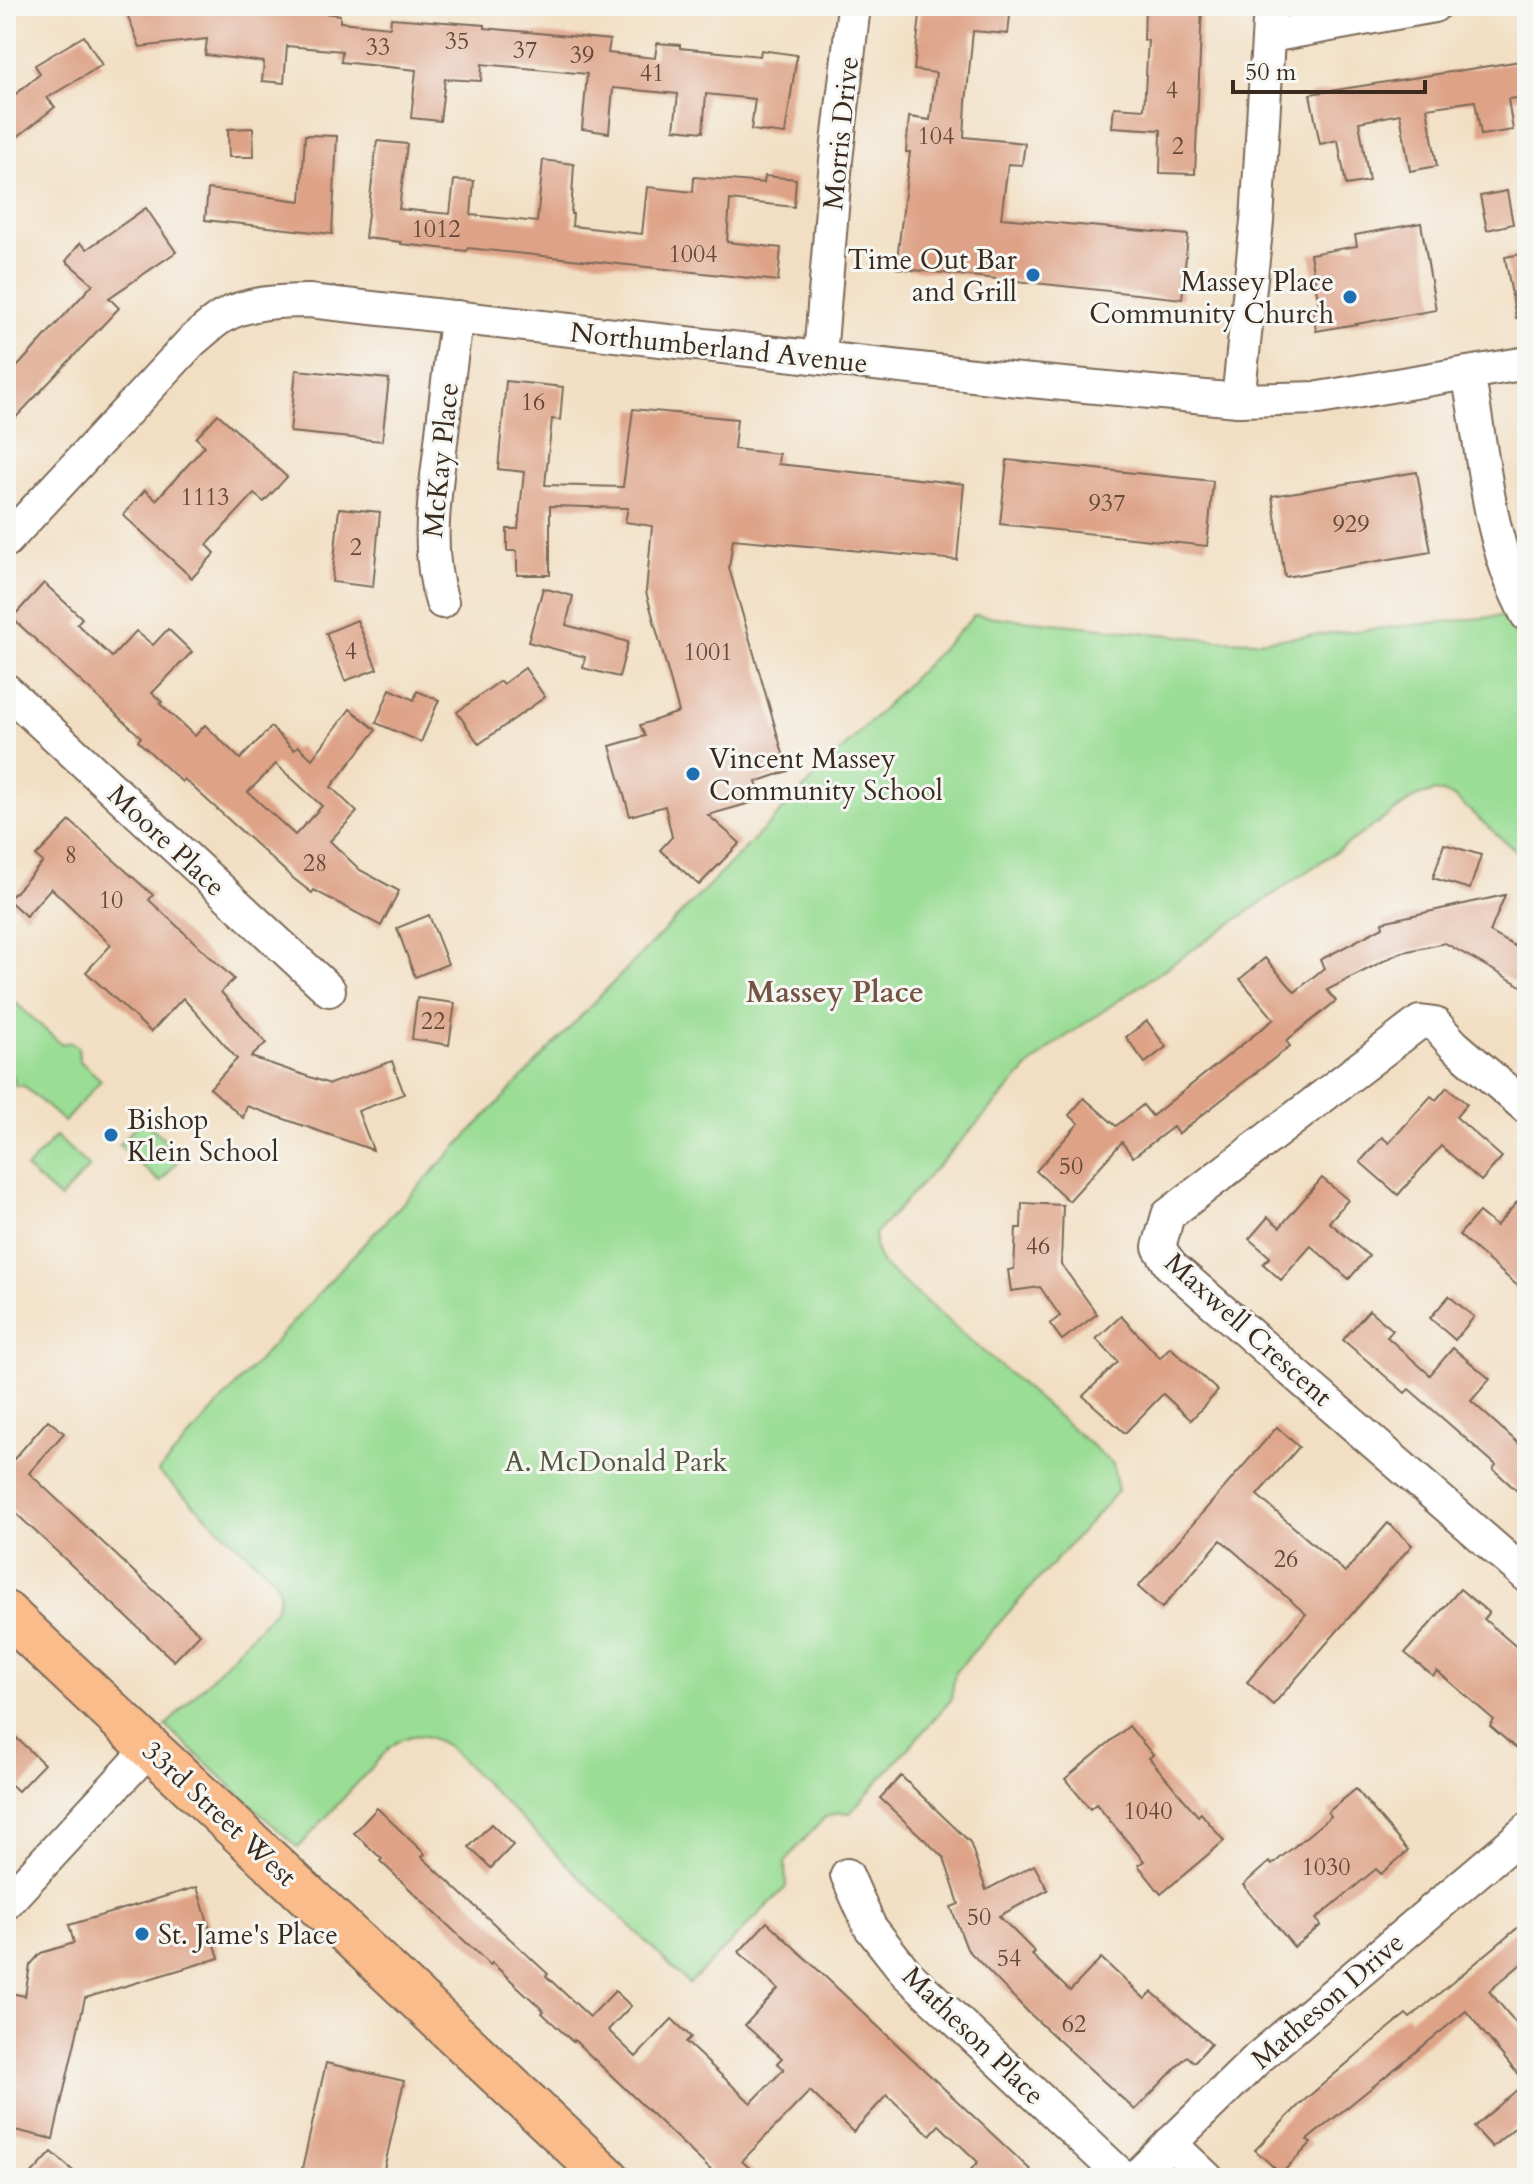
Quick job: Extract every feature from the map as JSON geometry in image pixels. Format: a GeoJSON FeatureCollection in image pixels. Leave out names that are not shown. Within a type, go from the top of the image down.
{"type":"FeatureCollection","features":[{"type":"Feature","properties":{"kind":"main road","name":"33rd Street West"},"geometry":{"type":"LineString","coordinates":[[6,1613],[608,2178]]}},
{"type":"Feature","properties":{"kind":"street","name":"Morris Drive"},"geometry":{"type":"LineString","coordinates":[[820,356],[836,160],[854,6]]}},
{"type":"Feature","properties":{"kind":"street"},"geometry":{"type":"LineString","coordinates":[[1238,400],[1257,221],[1270,21],[1434,6]]}},
{"type":"Feature","properties":{"kind":"street","name":"Northumberland Avenue"},"geometry":{"type":"LineString","coordinates":[[6,541],[192,341],[223,316],[281,301],[309,301],[1009,379],[1238,400],[1319,398],[1527,363]]}},
{"type":"Feature","properties":{"kind":"street","name":"McKay Place"},"geometry":{"type":"LineString","coordinates":[[442,602],[431,550],[434,501],[457,317]]}},
{"type":"Feature","properties":{"kind":"street"},"geometry":{"type":"LineString","coordinates":[[1468,374],[1489,499],[1501,547],[1527,615]]}},
{"type":"Feature","properties":{"kind":"street","name":"Moore Place"},"geometry":{"type":"LineString","coordinates":[[6,690],[329,990]]}},
{"type":"Feature","properties":{"kind":"street","name":"Maxwell Crescent"},"geometry":{"type":"LineString","coordinates":[[1527,1108],[1454,1045],[1435,1024],[1420,1022],[1168,1215],[1159,1247],[1170,1265],[1527,1576]]}},
{"type":"Feature","properties":{"kind":"street"},"geometry":{"type":"LineString","coordinates":[[6,1903],[150,1748]]}},
{"type":"Feature","properties":{"kind":"street","name":"Matheson Drive"},"geometry":{"type":"LineString","coordinates":[[1135,2178],[1258,2058],[1527,1830]]}},
{"type":"Feature","properties":{"kind":"street","name":"Matheson Place"},"geometry":{"type":"LineString","coordinates":[[847,1875],[870,1927],[907,1974],[1124,2178]]}},
{"type":"Feature","properties":{"kind":"street"},"geometry":{"type":"LineString","coordinates":[[1170,2143],[1207,2178]]}},
{"type":"Feature","properties":{"kind":"green space","name":"A. McDonald Park"},"geometry":{"type":"Polygon","coordinates":[[[975,615],[1219,640],[1256,641],[1501,616],[1527,652],[1527,861],[1454,797],[1436,791],[1417,796],[1055,1044],[1030,1066],[875,1234],[875,1249],[881,1263],[1113,1464],[1118,1491],[955,1672],[951,1700],[850,1813],[839,1812],[825,1817],[800,1844],[785,1863],[786,1887],[689,1984],[447,1746],[432,1738],[412,1736],[391,1746],[298,1848],[166,1726],[274,1611],[279,1594],[274,1578],[158,1472],[345,1264],[602,994],[975,615]]]}},
{"type":"Feature","properties":{"kind":"green space"},"geometry":{"type":"Polygon","coordinates":[[[6,994],[61,1044],[70,1042],[78,1047],[79,1060],[101,1080],[64,1122],[24,1086],[15,1086],[14,1078],[6,1070],[6,994]]]}},
{"type":"Feature","properties":{"kind":"green space"},"geometry":{"type":"Polygon","coordinates":[[[142,1119],[183,1155],[160,1182],[119,1145],[142,1119]]]}},
{"type":"Feature","properties":{"kind":"green space"},"geometry":{"type":"Polygon","coordinates":[[[56,1136],[89,1167],[60,1199],[26,1169],[56,1136]]]}},
{"type":"Feature","properties":{"kind":"building"},"geometry":{"type":"Polygon","coordinates":[[[124,6],[265,6],[340,15],[340,22],[390,27],[391,18],[485,25],[485,28],[610,40],[608,53],[655,58],[657,43],[760,56],[761,50],[797,55],[785,134],[751,130],[755,99],[706,94],[703,132],[674,129],[678,94],[613,88],[609,133],[582,129],[587,74],[482,64],[481,81],[445,79],[440,121],[411,118],[416,70],[341,62],[342,51],[287,46],[284,83],[262,81],[264,62],[205,55],[207,39],[140,47],[124,6]]]}},
{"type":"Feature","properties":{"kind":"building"},"geometry":{"type":"Polygon","coordinates":[[[921,6],[1011,6],[1008,34],[973,31],[964,137],[1025,143],[1022,165],[1008,164],[1001,218],[1188,235],[1182,299],[896,268],[910,152],[906,152],[909,117],[930,120],[936,73],[914,70],[921,6]]]}},
{"type":"Feature","properties":{"kind":"building"},"geometry":{"type":"Polygon","coordinates":[[[1145,6],[1202,6],[1195,174],[1160,173],[1161,130],[1112,127],[1114,107],[1144,109],[1148,40],[1144,40],[1145,6]]]}},
{"type":"Feature","properties":{"kind":"building"},"geometry":{"type":"Polygon","coordinates":[[[84,36],[102,65],[47,98],[55,107],[6,146],[6,102],[40,74],[35,65],[84,36]]]}},
{"type":"Feature","properties":{"kind":"building"},"geometry":{"type":"Polygon","coordinates":[[[1527,60],[1527,97],[1508,99],[1513,130],[1481,135],[1475,101],[1427,108],[1437,166],[1410,171],[1400,114],[1359,122],[1369,181],[1346,185],[1338,140],[1320,144],[1310,94],[1527,60]]]}},
{"type":"Feature","properties":{"kind":"building"},"geometry":{"type":"Polygon","coordinates":[[[253,128],[254,157],[229,157],[228,129],[253,128]]]}},
{"type":"Feature","properties":{"kind":"building"},"geometry":{"type":"Polygon","coordinates":[[[305,135],[337,136],[332,234],[205,220],[208,189],[301,201],[305,135]]]}},
{"type":"Feature","properties":{"kind":"building"},"geometry":{"type":"Polygon","coordinates":[[[377,141],[407,144],[399,209],[450,214],[454,180],[474,181],[471,215],[537,222],[543,160],[574,164],[572,226],[642,234],[647,187],[693,192],[694,177],[764,183],[765,176],[796,179],[794,207],[730,200],[727,242],[781,248],[778,281],[365,238],[377,141]]]}},
{"type":"Feature","properties":{"kind":"building"},"geometry":{"type":"Polygon","coordinates":[[[1507,191],[1513,224],[1487,230],[1480,196],[1507,191]]]}},
{"type":"Feature","properties":{"kind":"building"},"geometry":{"type":"Polygon","coordinates":[[[146,208],[176,252],[109,298],[119,308],[6,428],[6,379],[93,284],[66,261],[80,243],[87,249],[146,208]]]}},
{"type":"Feature","properties":{"kind":"building"},"geometry":{"type":"Polygon","coordinates":[[[1421,223],[1436,310],[1316,331],[1313,312],[1320,310],[1310,254],[1357,246],[1355,235],[1421,223]]]}},
{"type":"Feature","properties":{"kind":"building"},"geometry":{"type":"Polygon","coordinates":[[[1527,253],[1527,317],[1516,318],[1505,257],[1527,253]]]}},
{"type":"Feature","properties":{"kind":"building"},"geometry":{"type":"Polygon","coordinates":[[[296,370],[389,379],[382,441],[290,432],[296,370]]]}},
{"type":"Feature","properties":{"kind":"building"},"geometry":{"type":"Polygon","coordinates":[[[506,381],[563,387],[560,420],[552,419],[545,485],[623,487],[633,409],[737,419],[734,449],[779,454],[778,464],[964,484],[957,560],[733,539],[729,568],[788,771],[756,782],[761,800],[708,815],[740,843],[699,885],[660,850],[672,837],[665,806],[630,816],[610,746],[645,736],[640,725],[679,712],[646,592],[652,526],[625,522],[628,508],[550,506],[550,575],[517,575],[517,551],[507,551],[507,529],[518,529],[524,472],[498,469],[506,381]]]}},
{"type":"Feature","properties":{"kind":"building"},"geometry":{"type":"Polygon","coordinates":[[[218,414],[287,477],[264,502],[254,494],[207,545],[215,553],[192,578],[123,515],[145,490],[156,500],[205,446],[196,438],[218,414]]]}},
{"type":"Feature","properties":{"kind":"building"},"geometry":{"type":"Polygon","coordinates":[[[1007,460],[1213,481],[1207,546],[1000,524],[1007,460]]]}},
{"type":"Feature","properties":{"kind":"building"},"geometry":{"type":"Polygon","coordinates":[[[1417,472],[1431,552],[1285,577],[1272,496],[1417,472]]]}},
{"type":"Feature","properties":{"kind":"building"},"geometry":{"type":"Polygon","coordinates":[[[339,508],[380,512],[373,587],[332,582],[339,508]]]}},
{"type":"Feature","properties":{"kind":"building"},"geometry":{"type":"Polygon","coordinates":[[[44,583],[82,618],[77,624],[112,657],[136,631],[153,645],[168,629],[192,652],[152,693],[195,736],[205,725],[240,759],[271,727],[294,750],[298,746],[312,759],[350,709],[376,730],[331,787],[357,812],[330,841],[360,870],[399,891],[381,926],[314,890],[312,893],[294,879],[184,779],[182,782],[138,741],[141,737],[12,618],[44,583]],[[276,764],[248,792],[295,835],[322,806],[276,764]]]}},
{"type":"Feature","properties":{"kind":"building"},"geometry":{"type":"Polygon","coordinates":[[[543,588],[573,596],[566,625],[628,642],[619,677],[583,668],[585,657],[528,642],[543,588]]]}},
{"type":"Feature","properties":{"kind":"building"},"geometry":{"type":"Polygon","coordinates":[[[357,620],[377,669],[345,681],[326,633],[357,620]]]}},
{"type":"Feature","properties":{"kind":"building"},"geometry":{"type":"Polygon","coordinates":[[[525,668],[545,697],[479,744],[457,712],[500,681],[503,684],[525,668]]]}},
{"type":"Feature","properties":{"kind":"building"},"geometry":{"type":"Polygon","coordinates":[[[390,689],[414,700],[417,691],[439,700],[421,742],[376,723],[390,689]]]}},
{"type":"Feature","properties":{"kind":"building"},"geometry":{"type":"Polygon","coordinates":[[[70,821],[153,895],[149,900],[234,979],[221,992],[266,1043],[251,1057],[330,1084],[392,1061],[404,1094],[358,1111],[373,1150],[247,1106],[243,1118],[210,1088],[237,1059],[183,998],[151,1032],[86,972],[111,945],[51,888],[26,916],[8,900],[43,862],[36,856],[70,821]]]}},
{"type":"Feature","properties":{"kind":"building"},"geometry":{"type":"Polygon","coordinates":[[[1444,844],[1481,855],[1470,889],[1433,878],[1444,844]]]}},
{"type":"Feature","properties":{"kind":"building"},"geometry":{"type":"Polygon","coordinates":[[[1505,895],[1490,932],[1527,953],[1527,989],[1445,943],[1399,953],[1327,990],[1336,1001],[1286,1041],[1290,1046],[1178,1134],[1173,1127],[1133,1157],[1122,1142],[1069,1201],[1036,1171],[1079,1123],[1069,1115],[1084,1098],[1116,1126],[1143,1105],[1152,1116],[1274,1019],[1240,979],[1265,958],[1295,992],[1324,968],[1320,960],[1383,927],[1382,922],[1505,895]]]}},
{"type":"Feature","properties":{"kind":"building"},"geometry":{"type":"Polygon","coordinates":[[[429,915],[448,964],[415,977],[397,928],[429,915]]]}},
{"type":"Feature","properties":{"kind":"building"},"geometry":{"type":"Polygon","coordinates":[[[417,998],[455,1003],[449,1045],[412,1039],[417,998]]]}},
{"type":"Feature","properties":{"kind":"building"},"geometry":{"type":"Polygon","coordinates":[[[1147,1021],[1166,1047],[1145,1063],[1126,1037],[1147,1021]]]}},
{"type":"Feature","properties":{"kind":"building"},"geometry":{"type":"Polygon","coordinates":[[[1447,1087],[1467,1104],[1456,1117],[1502,1157],[1481,1181],[1441,1146],[1398,1195],[1360,1162],[1382,1137],[1389,1143],[1431,1096],[1436,1100],[1447,1087]]]}},
{"type":"Feature","properties":{"kind":"building"},"geometry":{"type":"Polygon","coordinates":[[[1322,1178],[1348,1200],[1329,1222],[1369,1256],[1349,1279],[1311,1246],[1281,1280],[1263,1264],[1270,1257],[1249,1239],[1268,1217],[1280,1227],[1322,1178]]]}},
{"type":"Feature","properties":{"kind":"building"},"geometry":{"type":"Polygon","coordinates":[[[1527,1191],[1527,1294],[1459,1235],[1479,1212],[1496,1226],[1527,1191]]]}},
{"type":"Feature","properties":{"kind":"building"},"geometry":{"type":"Polygon","coordinates":[[[1022,1203],[1063,1205],[1061,1264],[1097,1314],[1062,1340],[1050,1324],[1060,1316],[1040,1287],[1011,1291],[1008,1270],[1014,1269],[1016,1228],[1021,1228],[1022,1203]]]}},
{"type":"Feature","properties":{"kind":"building"},"geometry":{"type":"Polygon","coordinates":[[[1449,1296],[1474,1317],[1455,1340],[1430,1318],[1449,1296]]]}},
{"type":"Feature","properties":{"kind":"building"},"geometry":{"type":"Polygon","coordinates":[[[1369,1310],[1393,1330],[1387,1337],[1430,1375],[1453,1348],[1490,1379],[1471,1401],[1527,1451],[1527,1500],[1493,1469],[1496,1465],[1409,1389],[1405,1393],[1343,1340],[1369,1310]]]}},
{"type":"Feature","properties":{"kind":"building"},"geometry":{"type":"Polygon","coordinates":[[[1121,1316],[1160,1358],[1170,1347],[1218,1391],[1191,1420],[1163,1394],[1125,1433],[1083,1396],[1118,1362],[1096,1339],[1121,1316]]]}},
{"type":"Feature","properties":{"kind":"building"},"geometry":{"type":"Polygon","coordinates":[[[48,1420],[64,1433],[29,1473],[200,1634],[174,1661],[6,1504],[6,1452],[14,1459],[48,1420]]]}},
{"type":"Feature","properties":{"kind":"building"},"geometry":{"type":"Polygon","coordinates":[[[1277,1427],[1299,1447],[1257,1495],[1345,1572],[1388,1523],[1412,1545],[1273,1705],[1247,1682],[1306,1614],[1221,1540],[1162,1608],[1138,1587],[1277,1427]]]}},
{"type":"Feature","properties":{"kind":"building"},"geometry":{"type":"Polygon","coordinates":[[[1460,1589],[1489,1613],[1484,1619],[1527,1656],[1527,1740],[1518,1750],[1490,1726],[1494,1720],[1437,1671],[1433,1676],[1405,1653],[1460,1589]]]}},
{"type":"Feature","properties":{"kind":"building"},"geometry":{"type":"Polygon","coordinates":[[[1129,1726],[1153,1755],[1149,1758],[1198,1816],[1201,1813],[1224,1841],[1161,1894],[1138,1865],[1144,1861],[1096,1804],[1090,1809],[1065,1779],[1129,1726]]]}},
{"type":"Feature","properties":{"kind":"building"},"geometry":{"type":"Polygon","coordinates":[[[6,1728],[44,1764],[18,1791],[6,1780],[6,1728]]]}},
{"type":"Feature","properties":{"kind":"building"},"geometry":{"type":"Polygon","coordinates":[[[901,1776],[970,1842],[986,1890],[1034,1865],[1048,1890],[999,1916],[1035,1952],[1032,1955],[1070,1991],[1101,1958],[1145,1999],[1152,1992],[1211,2044],[1194,2062],[1187,2056],[1135,2110],[1029,2013],[967,1949],[951,1907],[959,1904],[944,1858],[880,1798],[901,1776]]]}},
{"type":"Feature","properties":{"kind":"building"},"geometry":{"type":"Polygon","coordinates":[[[1356,1789],[1408,1851],[1381,1874],[1376,1869],[1316,1919],[1321,1925],[1294,1947],[1243,1885],[1331,1816],[1328,1812],[1356,1789]]]}},
{"type":"Feature","properties":{"kind":"building"},"geometry":{"type":"Polygon","coordinates":[[[377,1808],[425,1854],[422,1857],[590,2017],[615,1991],[631,2006],[608,2030],[636,2057],[672,2019],[691,2037],[686,2042],[751,2103],[784,2069],[777,2063],[782,2058],[745,2025],[778,1989],[739,1952],[767,1922],[1039,2178],[963,2178],[978,2162],[939,2125],[930,2135],[887,2095],[853,2132],[810,2091],[742,2161],[760,2178],[719,2178],[542,2013],[544,2011],[492,1963],[490,1965],[354,1833],[377,1808]]]}},
{"type":"Feature","properties":{"kind":"building"},"geometry":{"type":"Polygon","coordinates":[[[491,1824],[513,1845],[491,1868],[469,1847],[491,1824]]]}},
{"type":"Feature","properties":{"kind":"building"},"geometry":{"type":"Polygon","coordinates":[[[197,1887],[219,1958],[85,1998],[53,2139],[6,2128],[6,1992],[25,1996],[30,1965],[41,1953],[74,1943],[69,1925],[197,1887]]]}},
{"type":"Feature","properties":{"kind":"building"},"geometry":{"type":"Polygon","coordinates":[[[1527,1920],[1527,1959],[1489,1991],[1527,2036],[1527,2117],[1492,2147],[1474,2127],[1525,2083],[1466,2011],[1307,2140],[1311,2143],[1281,2174],[1255,2150],[1300,2104],[1365,2048],[1406,2014],[1410,2018],[1527,1920]]]}},
{"type":"Feature","properties":{"kind":"building"},"geometry":{"type":"Polygon","coordinates":[[[326,2063],[404,2081],[382,2178],[300,2178],[326,2063]]]}},
{"type":"Feature","properties":{"kind":"building"},"geometry":{"type":"Polygon","coordinates":[[[52,2152],[81,2178],[28,2178],[52,2152]]]}},
{"type":"Feature","properties":{"kind":"place","name":"Time Out Bar and Grill"},"geometry":{"type":"Point","coordinates":[1033,275]}},
{"type":"Feature","properties":{"kind":"place","name":"Massey Place Community Church"},"geometry":{"type":"Point","coordinates":[1350,297]}},
{"type":"Feature","properties":{"kind":"place","name":"Vincent Massey Community School"},"geometry":{"type":"Point","coordinates":[693,774]}},
{"type":"Feature","properties":{"kind":"place","name":"Bishop Klein School"},"geometry":{"type":"Point","coordinates":[111,1135]}},
{"type":"Feature","properties":{"kind":"place","name":"St. Jame's Place"},"geometry":{"type":"Point","coordinates":[142,1934]}},
{"type":"Feature","properties":{"kind":"district","name":"Massey Place"},"geometry":{"type":"Point","coordinates":[835,992]}}]}
